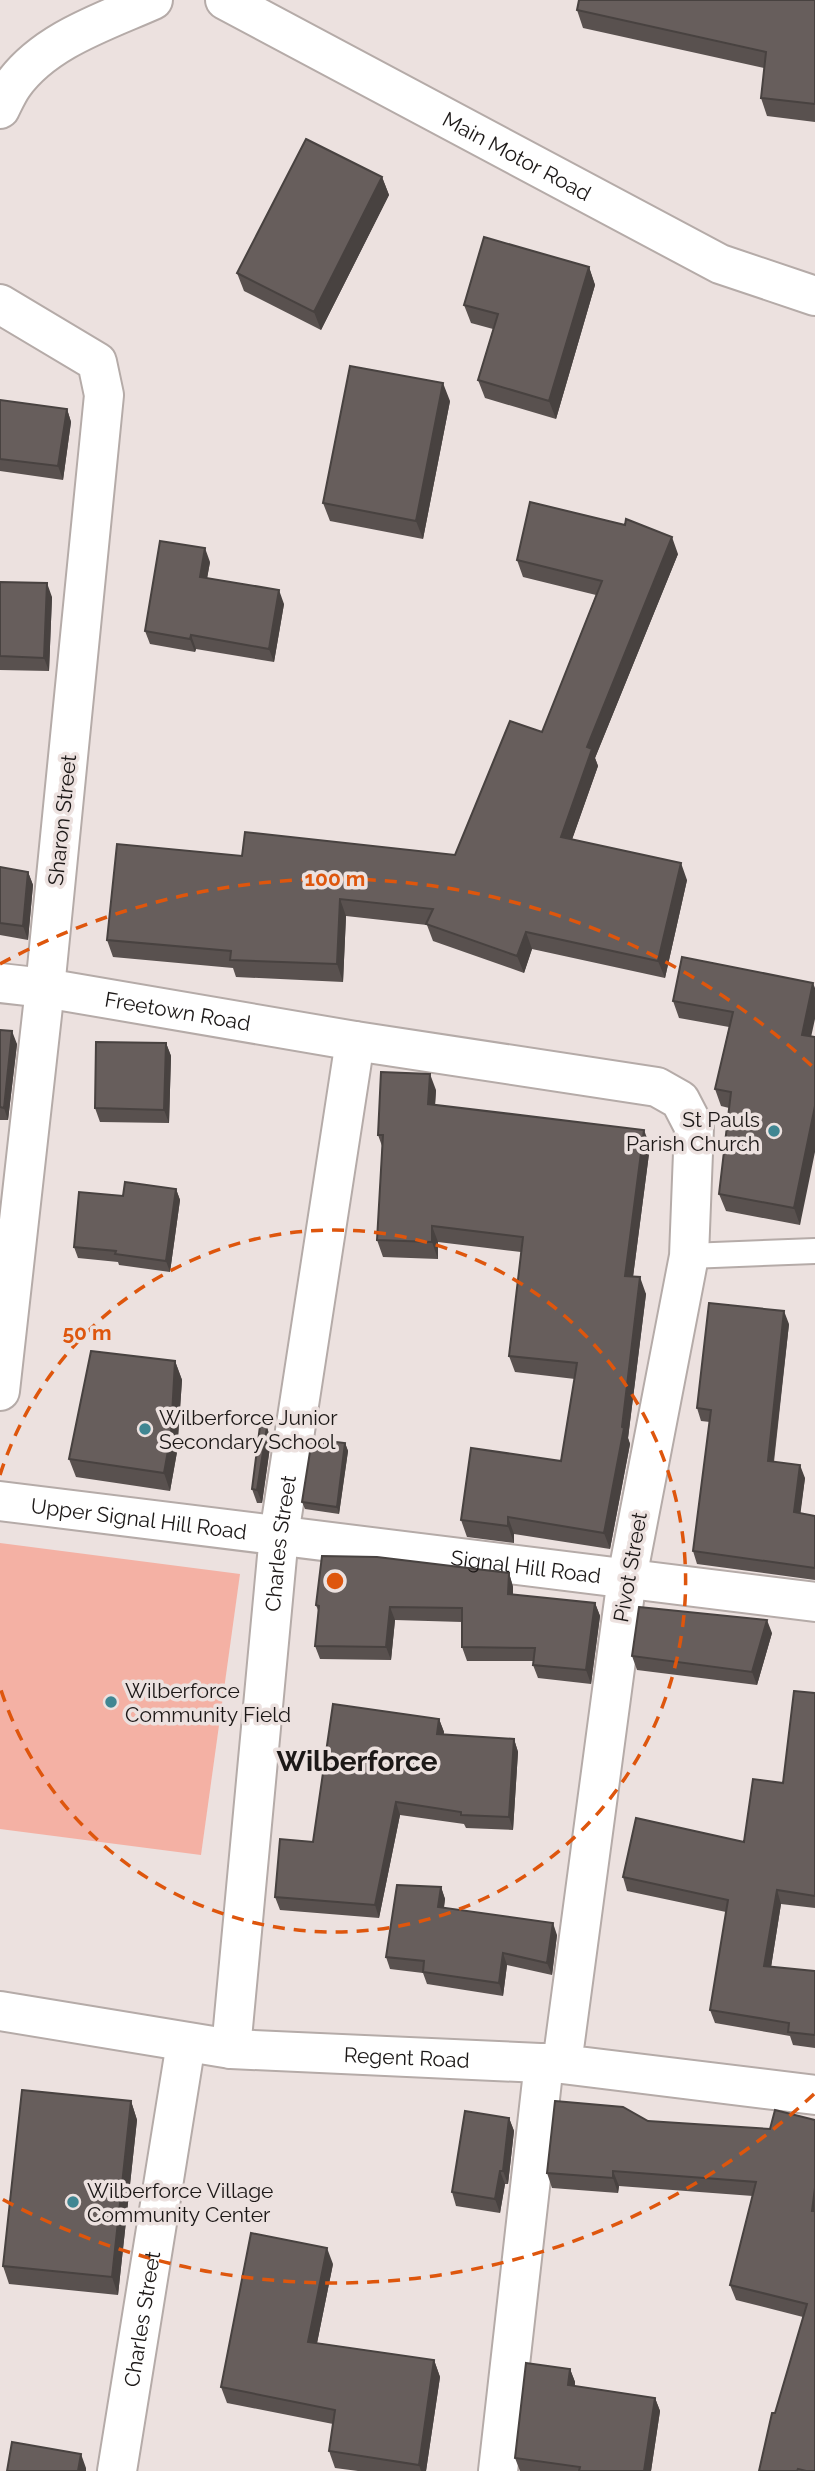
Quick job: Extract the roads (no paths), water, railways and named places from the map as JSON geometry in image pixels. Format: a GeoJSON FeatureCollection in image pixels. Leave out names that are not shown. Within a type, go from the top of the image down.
{"type":"FeatureCollection","features":[{"type":"Feature","properties":{"kind":"street"},"geometry":{"type":"LineString","coordinates":[[0,109],[14,83],[38,58],[74,35],[153,0]]}},
{"type":"Feature","properties":{"kind":"street","name":"Main Motor Road"},"geometry":{"type":"LineString","coordinates":[[225,0],[720,264],[815,296]]}},
{"type":"Feature","properties":{"kind":"street","name":"Sharon Street"},"geometry":{"type":"LineString","coordinates":[[0,304],[97,362],[104,395],[45,988],[0,1391]]}},
{"type":"Feature","properties":{"kind":"street","name":"Freetown Road"},"geometry":{"type":"LineString","coordinates":[[0,983],[657,1087]]}},
{"type":"Feature","properties":{"kind":"street","name":"Charles Street"},"geometry":{"type":"LineString","coordinates":[[231,2049],[279,1535],[355,1041]]}},
{"type":"Feature","properties":{"kind":"street","name":"Pivot Street"},"geometry":{"type":"LineString","coordinates":[[498,2471],[553,2064],[626,1578],[689,1256],[694,1127],[681,1100],[657,1087]]}},
{"type":"Feature","properties":{"kind":"street","name":"Upper Signal Hill Road"},"geometry":{"type":"LineString","coordinates":[[0,1501],[279,1535]]}},
{"type":"Feature","properties":{"kind":"street","name":"Signal Hill Road"},"geometry":{"type":"LineString","coordinates":[[279,1535],[815,1602]]}},
{"type":"Feature","properties":{"kind":"street","name":"Regent Road"},"geometry":{"type":"LineString","coordinates":[[0,2011],[231,2049],[553,2064],[815,2095]]}},
{"type":"Feature","properties":{"kind":"street","name":"Charles Street"},"geometry":{"type":"LineString","coordinates":[[117,2471],[186,2043]]}},
{"type":"Feature","properties":{"kind":"lane"},"geometry":{"type":"LineString","coordinates":[[689,1256],[815,1251]]}},
{"type":"Feature","properties":{"kind":"place","name":"St Pauls Parish Church"},"geometry":{"type":"Point","coordinates":[774,1131]}},
{"type":"Feature","properties":{"kind":"place","name":"Wilberforce Junior Secondary School"},"geometry":{"type":"Point","coordinates":[145,1429]}},
{"type":"Feature","properties":{"kind":"place","name":"Wilberforce Community Field"},"geometry":{"type":"Point","coordinates":[111,1702]}},
{"type":"Feature","properties":{"kind":"place","name":"Wilberforce Village Community Center"},"geometry":{"type":"Point","coordinates":[73,2202]}},
{"type":"Feature","properties":{"kind":"district","name":"Wilberforce"},"geometry":{"type":"Point","coordinates":[357,1761]}}]}
